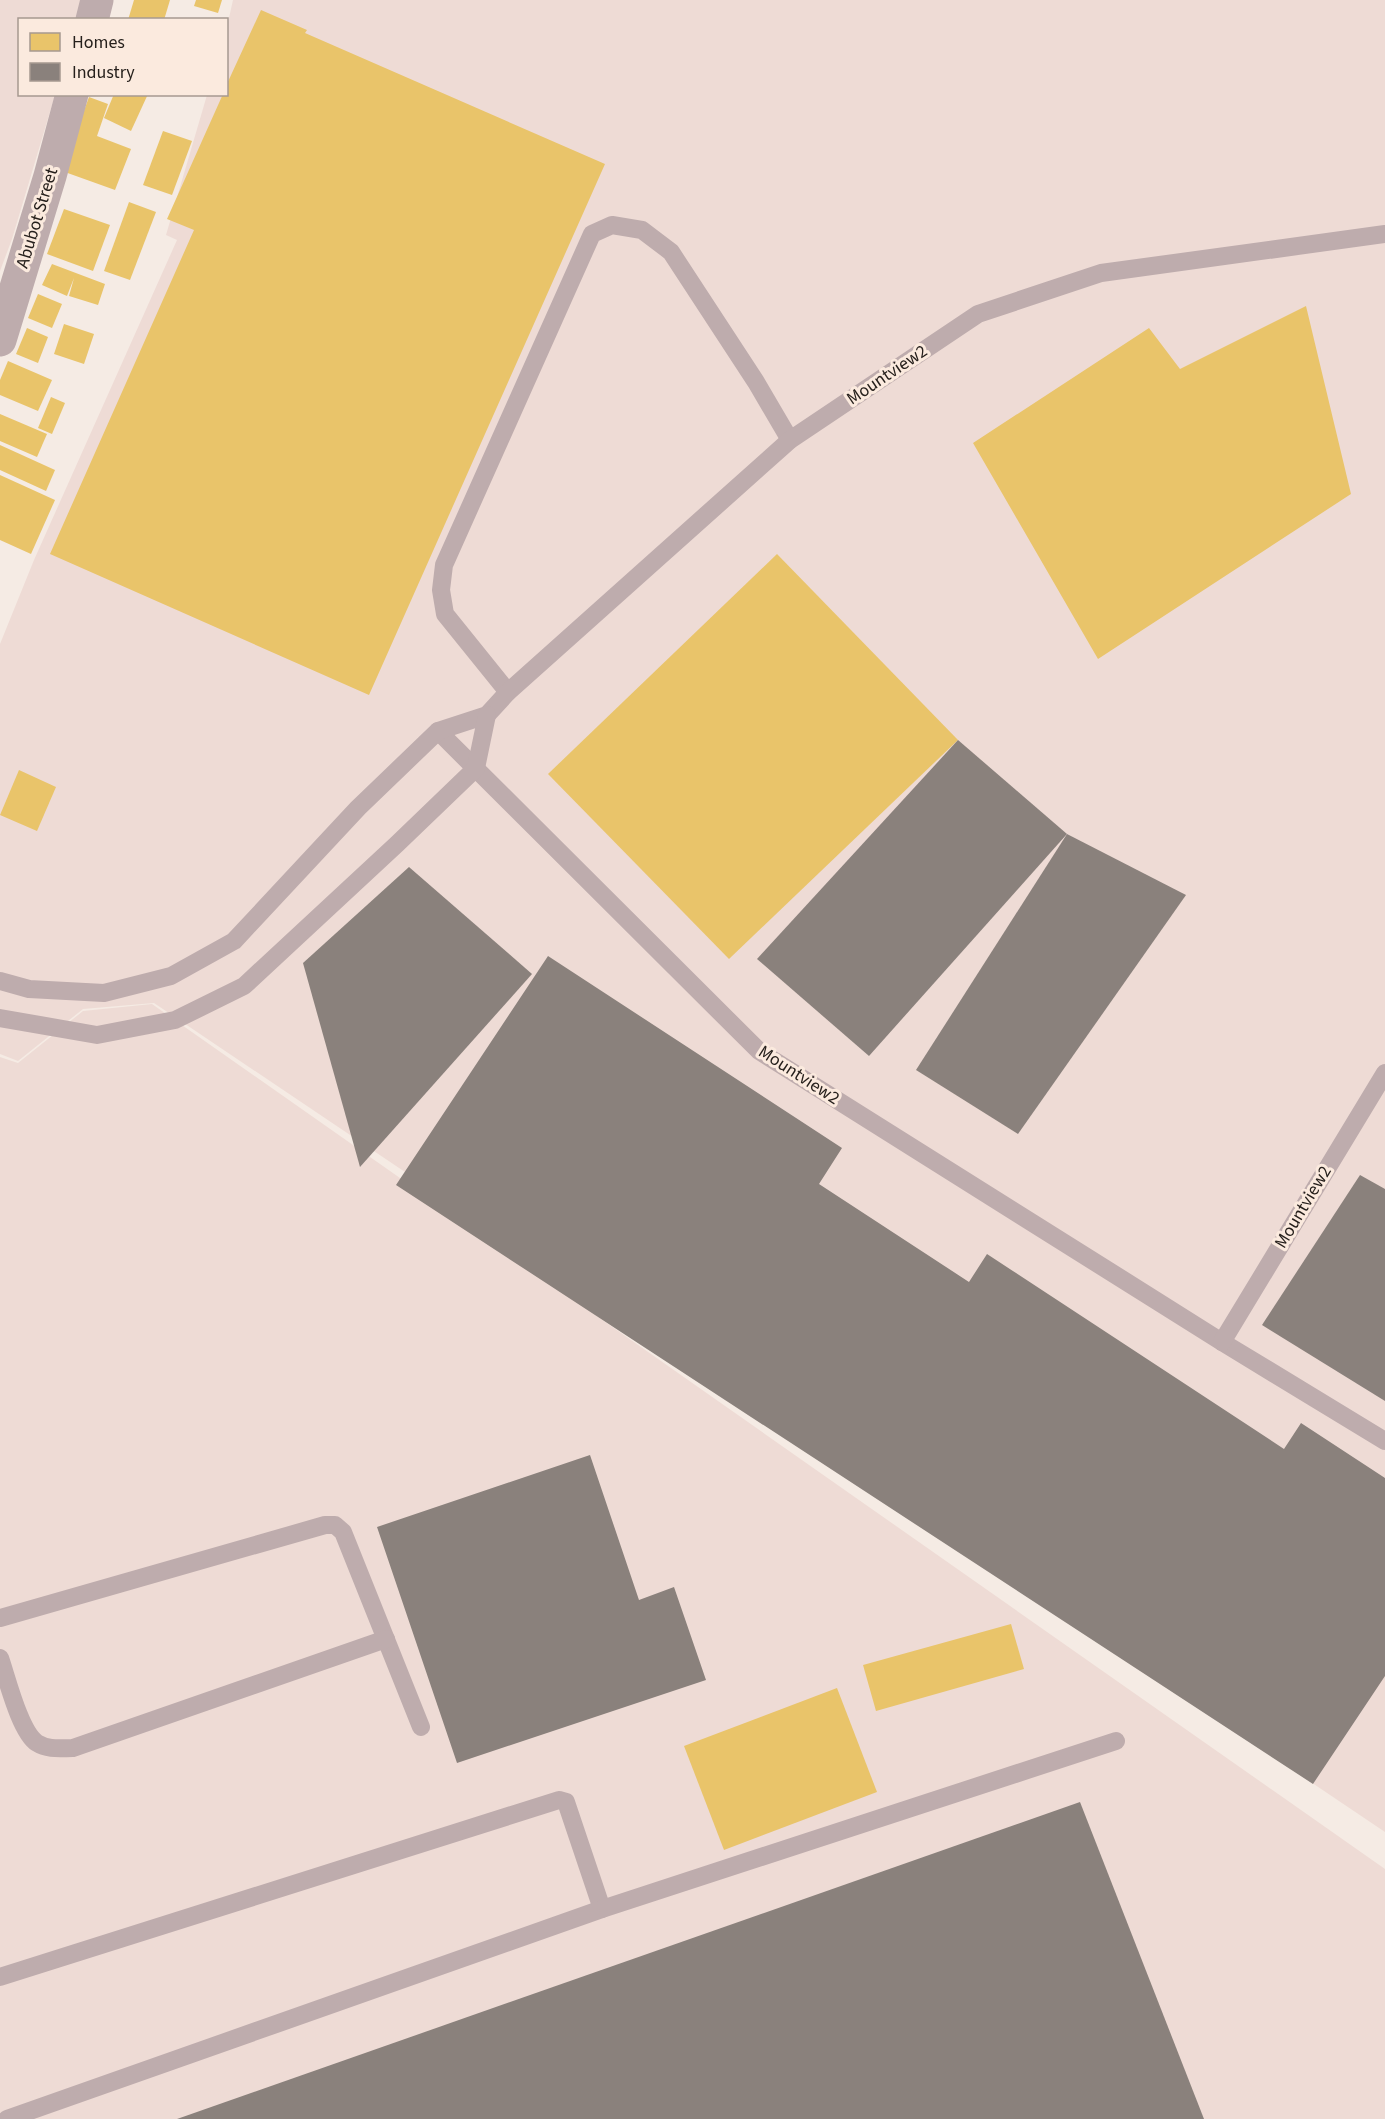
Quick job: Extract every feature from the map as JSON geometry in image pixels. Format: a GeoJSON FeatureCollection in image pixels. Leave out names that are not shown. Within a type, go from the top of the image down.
{"type":"FeatureCollection","features":[{"type":"Feature","properties":{"kind":"street"},"geometry":{"type":"LineString","coordinates":[[92,18],[97,0]]}},
{"type":"Feature","properties":{"kind":"street","name":"Abubot Street"},"geometry":{"type":"LineString","coordinates":[[0,340],[50,176],[71,96]]}},
{"type":"Feature","properties":{"kind":"lane"},"geometry":{"type":"LineString","coordinates":[[508,692],[445,614],[441,590],[444,565],[592,234],[612,225],[642,230],[670,252],[756,382],[790,440]]}},
{"type":"Feature","properties":{"kind":"lane","name":"Mountview2"},"geometry":{"type":"LineString","coordinates":[[487,715],[508,692],[790,440],[978,314],[1101,273],[1385,234]]}},
{"type":"Feature","properties":{"kind":"lane"},"geometry":{"type":"LineString","coordinates":[[0,981],[29,989],[104,993],[171,976],[234,941],[358,808],[438,731],[487,715],[476,768],[244,986],[174,1020],[97,1035],[0,1018]]}},
{"type":"Feature","properties":{"kind":"lane","name":"Mountview2"},"geometry":{"type":"LineString","coordinates":[[438,731],[759,1051],[1222,1342],[1385,1441]]}},
{"type":"Feature","properties":{"kind":"lane","name":"Mountview2"},"geometry":{"type":"LineString","coordinates":[[1222,1342],[1385,1073]]}},
{"type":"Feature","properties":{"kind":"lane"},"geometry":{"type":"LineString","coordinates":[[0,1618],[325,1525],[335,1525],[343,1533],[421,1727]]}},
{"type":"Feature","properties":{"kind":"lane"},"geometry":{"type":"LineString","coordinates":[[0,1658],[23,1726],[36,1742],[54,1749],[73,1748],[386,1639]]}},
{"type":"Feature","properties":{"kind":"lane"},"geometry":{"type":"LineString","coordinates":[[7,2119],[602,1909],[1116,1741]]}},
{"type":"Feature","properties":{"kind":"lane"},"geometry":{"type":"LineString","coordinates":[[0,1977],[559,1800],[566,1802],[602,1909]]}},
{"type":"Feature","properties":{"kind":"shaded area"},"geometry":{"type":"Polygon","coordinates":[[[0,0],[83,0],[77,18],[18,18],[18,96],[55,96],[12,239],[0,271],[0,0]]]}},
{"type":"Feature","properties":{"kind":"shaded area"},"geometry":{"type":"Polygon","coordinates":[[[233,0],[1385,0],[1385,1832],[154,1003],[83,1009],[18,1061],[0,1054],[0,644],[34,560],[177,240],[166,235],[207,96],[228,96],[228,22],[233,0]]]}},
{"type":"Feature","properties":{"kind":"shaded area"},"geometry":{"type":"Polygon","coordinates":[[[152,1004],[1385,1869],[1385,2119],[0,2119],[0,1057],[18,1063],[83,1011],[152,1004]]]}},
{"type":"Feature","properties":{"kind":"building: Homes"},"geometry":{"type":"Polygon","coordinates":[[[134,0],[170,0],[165,18],[129,18],[134,0]]]}},
{"type":"Feature","properties":{"kind":"building: Homes"},"geometry":{"type":"Polygon","coordinates":[[[196,0],[222,0],[218,13],[194,6],[196,0]]]}},
{"type":"Feature","properties":{"kind":"building: Homes"},"geometry":{"type":"Polygon","coordinates":[[[261,10],[307,30],[305,33],[605,164],[369,695],[50,554],[194,230],[167,219],[222,96],[228,96],[228,82],[261,10]]]}},
{"type":"Feature","properties":{"kind":"building: Homes"},"geometry":{"type":"Polygon","coordinates":[[[113,96],[147,96],[131,131],[104,118],[113,96]]]}},
{"type":"Feature","properties":{"kind":"building: Homes"},"geometry":{"type":"Polygon","coordinates":[[[89,97],[108,104],[97,136],[131,149],[115,190],[62,171],[89,97]]]}},
{"type":"Feature","properties":{"kind":"building: Homes"},"geometry":{"type":"Polygon","coordinates":[[[163,131],[192,141],[172,195],[143,185],[163,131]]]}},
{"type":"Feature","properties":{"kind":"building: Homes"},"geometry":{"type":"Polygon","coordinates":[[[129,202],[156,212],[130,280],[104,271],[129,202]]]}},
{"type":"Feature","properties":{"kind":"building: Homes"},"geometry":{"type":"Polygon","coordinates":[[[64,209],[110,225],[93,271],[47,254],[64,209]]]}},
{"type":"Feature","properties":{"kind":"building: Homes"},"geometry":{"type":"Polygon","coordinates":[[[52,264],[105,284],[98,305],[69,296],[74,278],[67,296],[42,285],[52,264]]]}},
{"type":"Feature","properties":{"kind":"building: Homes"},"geometry":{"type":"Polygon","coordinates":[[[38,294],[62,304],[52,328],[28,318],[38,294]]]}},
{"type":"Feature","properties":{"kind":"building: Homes"},"geometry":{"type":"Polygon","coordinates":[[[1306,306],[1351,494],[1098,659],[973,443],[1149,328],[1180,369],[1306,306]]]}},
{"type":"Feature","properties":{"kind":"building: Homes"},"geometry":{"type":"Polygon","coordinates":[[[64,324],[94,334],[84,364],[54,354],[64,324]]]}},
{"type":"Feature","properties":{"kind":"building: Homes"},"geometry":{"type":"Polygon","coordinates":[[[27,328],[48,337],[38,363],[16,354],[27,328]]]}},
{"type":"Feature","properties":{"kind":"building: Homes"},"geometry":{"type":"Polygon","coordinates":[[[8,361],[52,380],[38,411],[0,395],[0,380],[8,361]]]}},
{"type":"Feature","properties":{"kind":"building: Homes"},"geometry":{"type":"Polygon","coordinates":[[[51,397],[65,403],[52,434],[38,428],[51,397]]]}},
{"type":"Feature","properties":{"kind":"building: Homes"},"geometry":{"type":"Polygon","coordinates":[[[0,414],[47,434],[37,457],[0,441],[0,414]]]}},
{"type":"Feature","properties":{"kind":"building: Homes"},"geometry":{"type":"Polygon","coordinates":[[[0,445],[55,470],[46,491],[0,470],[0,445]]]}},
{"type":"Feature","properties":{"kind":"building: Homes"},"geometry":{"type":"Polygon","coordinates":[[[0,475],[55,500],[31,554],[0,540],[0,475]]]}},
{"type":"Feature","properties":{"kind":"building: Homes"},"geometry":{"type":"Polygon","coordinates":[[[777,554],[958,740],[729,959],[548,774],[777,554]]]}},
{"type":"Feature","properties":{"kind":"building: Homes"},"geometry":{"type":"Polygon","coordinates":[[[19,770],[56,787],[37,831],[0,815],[19,770]]]}},
{"type":"Feature","properties":{"kind":"building: Homes"},"geometry":{"type":"Polygon","coordinates":[[[1011,1624],[1024,1669],[876,1711],[863,1665],[1011,1624]]]}},
{"type":"Feature","properties":{"kind":"building: Homes"},"geometry":{"type":"Polygon","coordinates":[[[837,1688],[877,1792],[724,1850],[684,1746],[837,1688]]]}},
{"type":"Feature","properties":{"kind":"building: Industry"},"geometry":{"type":"Polygon","coordinates":[[[958,740],[1067,834],[869,1056],[757,959],[958,740]]]}},
{"type":"Feature","properties":{"kind":"building: Industry"},"geometry":{"type":"Polygon","coordinates":[[[1067,834],[1186,895],[1018,1134],[916,1070],[1067,834]]]}},
{"type":"Feature","properties":{"kind":"building: Industry"},"geometry":{"type":"Polygon","coordinates":[[[409,867],[532,974],[360,1167],[303,963],[409,867]]]}},
{"type":"Feature","properties":{"kind":"building: Industry"},"geometry":{"type":"Polygon","coordinates":[[[548,956],[842,1148],[819,1184],[969,1282],[987,1254],[1284,1449],[1301,1423],[1385,1478],[1385,1676],[1313,1784],[396,1185],[548,956]]]}},
{"type":"Feature","properties":{"kind":"building: Industry"},"geometry":{"type":"Polygon","coordinates":[[[1360,1175],[1385,1189],[1385,1401],[1262,1325],[1360,1175]]]}},
{"type":"Feature","properties":{"kind":"building: Industry"},"geometry":{"type":"Polygon","coordinates":[[[590,1455],[639,1600],[674,1587],[706,1680],[457,1763],[377,1527],[590,1455]]]}},
{"type":"Feature","properties":{"kind":"building: Industry"},"geometry":{"type":"Polygon","coordinates":[[[1080,1802],[1204,2119],[177,2119],[1080,1802]]]}}]}
